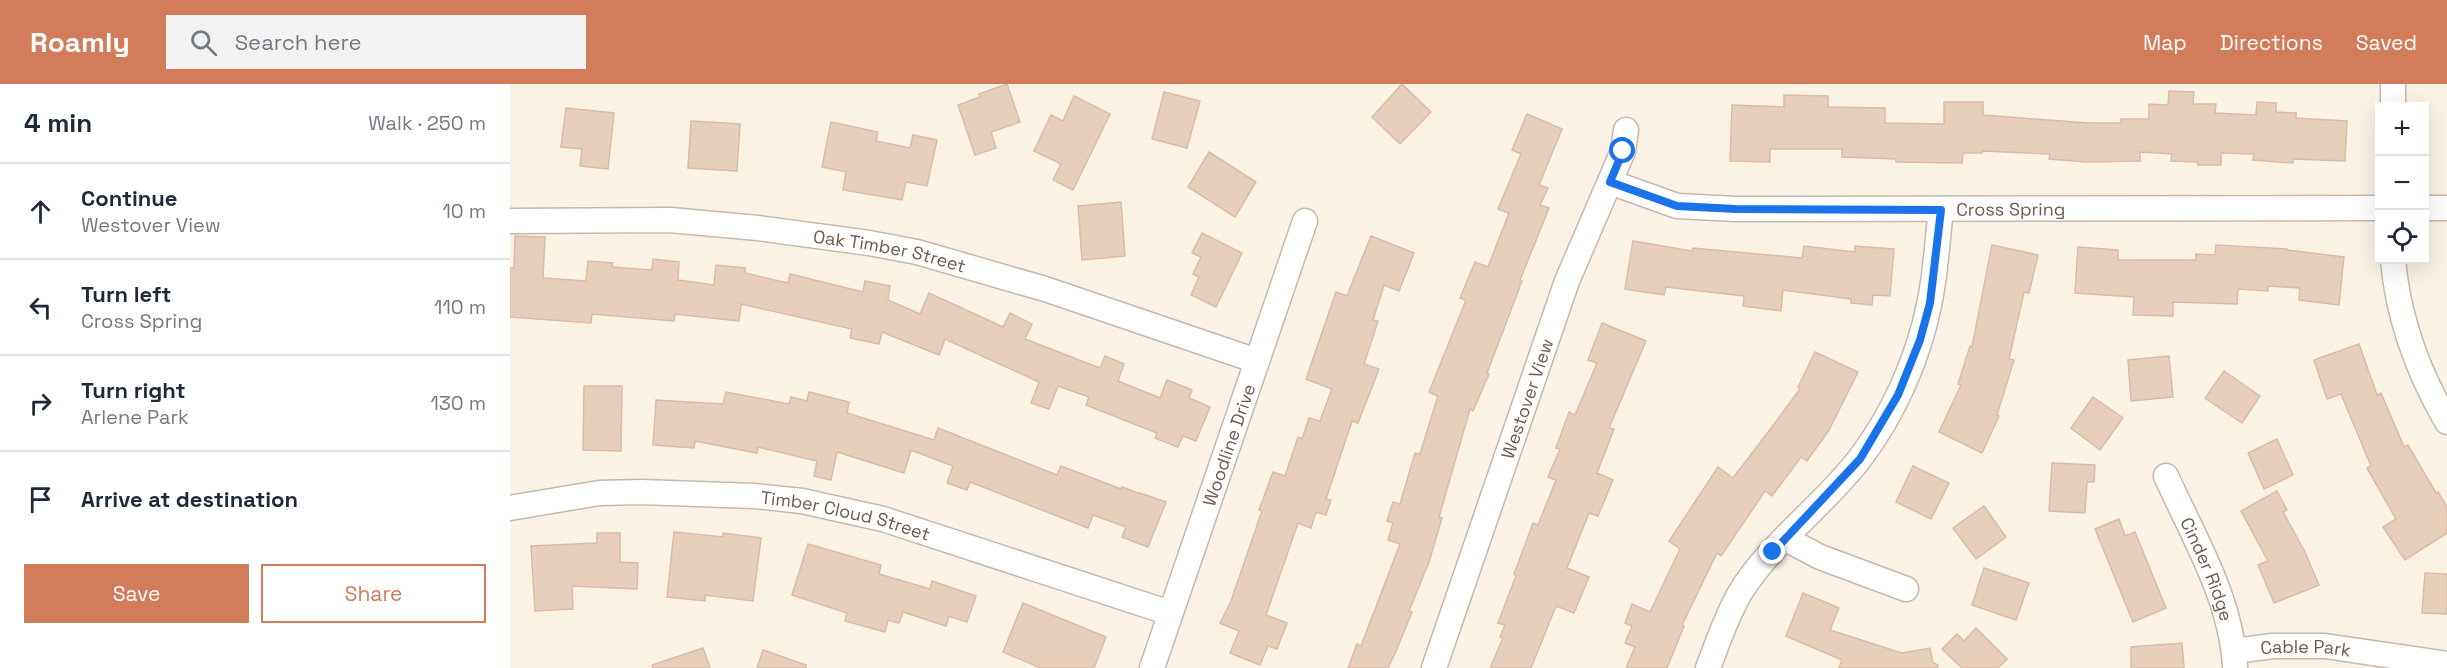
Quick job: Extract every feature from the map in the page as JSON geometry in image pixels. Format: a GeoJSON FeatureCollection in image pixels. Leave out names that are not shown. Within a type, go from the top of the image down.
{"type":"FeatureCollection","features":[{"type":"Feature","properties":{"kind":"street"},"geometry":{"type":"LineString","coordinates":[[2393,84],[2393,102]]}},
{"type":"Feature","properties":{"kind":"street","name":"Westover View"},"geometry":{"type":"LineString","coordinates":[[1434,668],[1567,281],[1623,151],[1626,130]]}},
{"type":"Feature","properties":{"kind":"street","name":"Cross Spring"},"geometry":{"type":"LineString","coordinates":[[1610,182],[1677,206],[1736,209],[2375,208]]}},
{"type":"Feature","properties":{"kind":"street"},"geometry":{"type":"LineString","coordinates":[[2429,208],[2447,208]]}},
{"type":"Feature","properties":{"kind":"street"},"geometry":{"type":"LineString","coordinates":[[1708,668],[1726,621],[1741,592],[1758,568],[1860,459],[1898,395],[1920,340],[1930,303],[1941,210]]}},
{"type":"Feature","properties":{"kind":"street","name":"Oak Timber Street"},"geometry":{"type":"LineString","coordinates":[[510,221],[670,220],[758,228],[869,243],[917,252],[1045,289],[1257,361]]}},
{"type":"Feature","properties":{"kind":"street","name":"Woodline Drive"},"geometry":{"type":"LineString","coordinates":[[1152,668],[1305,221]]}},
{"type":"Feature","properties":{"kind":"street"},"geometry":{"type":"LineString","coordinates":[[2394,264],[2402,314],[2413,351],[2428,387],[2447,422]]}},
{"type":"Feature","properties":{"kind":"street","name":"Cinder Ridge"},"geometry":{"type":"LineString","coordinates":[[2166,476],[2223,602],[2235,660]]}},
{"type":"Feature","properties":{"kind":"street","name":"Timber Cloud Street"},"geometry":{"type":"LineString","coordinates":[[510,508],[599,493],[620,492],[755,496],[802,501],[883,519],[1170,613]]}},
{"type":"Feature","properties":{"kind":"street"},"geometry":{"type":"LineString","coordinates":[[1786,539],[1820,557],[1906,589]]}},
{"type":"Feature","properties":{"kind":"street","name":"Cable Park"},"geometry":{"type":"LineString","coordinates":[[2235,660],[2273,646],[2325,646],[2447,664]]}},
{"type":"Feature","properties":{"kind":"building"},"geometry":{"type":"Polygon","coordinates":[[[1007,84],[1020,122],[991,132],[996,148],[975,155],[958,105],[980,97],[979,94],[1007,84]]]}},
{"type":"Feature","properties":{"kind":"building"},"geometry":{"type":"Polygon","coordinates":[[[1402,84],[1431,112],[1400,144],[1372,117],[1402,84]]]}},
{"type":"Feature","properties":{"kind":"building"},"geometry":{"type":"Polygon","coordinates":[[[2169,91],[2194,92],[2193,104],[2216,104],[2215,113],[2256,115],[2257,102],[2276,103],[2276,112],[2296,113],[2296,118],[2347,121],[2345,161],[2293,159],[2293,163],[2253,160],[2254,154],[2221,153],[2221,165],[2198,165],[2198,162],[2171,161],[2172,154],[2140,152],[2140,161],[2087,162],[2049,159],[2050,154],[1982,151],[1982,153],[1963,153],[1962,163],[1896,162],[1896,159],[1842,157],[1842,149],[1770,149],[1770,162],[1730,161],[1732,105],[1784,107],[1784,95],[1828,96],[1828,107],[1885,108],[1885,123],[1944,124],[1944,102],[1983,102],[1983,115],[2087,123],[2121,123],[2121,119],[2149,119],[2149,104],[2168,105],[2169,91]]]}},
{"type":"Feature","properties":{"kind":"building"},"geometry":{"type":"Polygon","coordinates":[[[1164,92],[1200,101],[1187,148],[1152,139],[1164,92]]]}},
{"type":"Feature","properties":{"kind":"building"},"geometry":{"type":"Polygon","coordinates":[[[1074,96],[1110,114],[1073,190],[1053,180],[1061,164],[1034,151],[1051,115],[1063,121],[1074,96]]]}},
{"type":"Feature","properties":{"kind":"building"},"geometry":{"type":"Polygon","coordinates":[[[566,108],[614,113],[608,169],[580,166],[582,149],[561,147],[566,108]]]}},
{"type":"Feature","properties":{"kind":"building"},"geometry":{"type":"Polygon","coordinates":[[[1527,114],[1562,129],[1539,185],[1548,188],[1540,205],[1549,208],[1520,280],[1522,281],[1487,373],[1489,374],[1473,411],[1470,409],[1439,517],[1442,518],[1429,562],[1409,611],[1412,612],[1397,649],[1388,668],[1348,668],[1357,644],[1361,646],[1400,544],[1388,540],[1393,523],[1387,521],[1393,502],[1400,504],[1415,453],[1420,454],[1438,396],[1429,392],[1466,300],[1460,298],[1475,262],[1488,267],[1509,213],[1498,209],[1521,154],[1512,150],[1527,114]]]}},
{"type":"Feature","properties":{"kind":"building"},"geometry":{"type":"Polygon","coordinates":[[[691,121],[740,124],[737,171],[688,168],[691,121]]]}},
{"type":"Feature","properties":{"kind":"building"},"geometry":{"type":"Polygon","coordinates":[[[831,122],[878,132],[876,141],[910,148],[913,135],[937,140],[927,186],[906,182],[902,200],[843,190],[846,172],[822,167],[831,122]]]}},
{"type":"Feature","properties":{"kind":"building"},"geometry":{"type":"Polygon","coordinates":[[[1209,152],[1256,182],[1235,217],[1188,187],[1209,152]]]}},
{"type":"Feature","properties":{"kind":"building"},"geometry":{"type":"Polygon","coordinates":[[[1121,202],[1125,256],[1082,260],[1078,206],[1121,202]]]}},
{"type":"Feature","properties":{"kind":"building"},"geometry":{"type":"Polygon","coordinates":[[[1202,233],[1242,253],[1216,307],[1191,295],[1199,277],[1193,274],[1201,257],[1192,253],[1202,233]]]}},
{"type":"Feature","properties":{"kind":"building"},"geometry":{"type":"Polygon","coordinates":[[[515,236],[545,237],[543,278],[586,281],[588,261],[613,263],[612,267],[652,270],[653,259],[679,262],[678,280],[714,285],[716,265],[745,268],[745,273],[788,283],[790,274],[863,292],[865,281],[890,286],[888,300],[920,314],[929,293],[1003,327],[1010,313],[1032,324],[1025,339],[1100,368],[1105,356],[1124,364],[1118,381],[1160,398],[1167,380],[1192,390],[1189,398],[1210,407],[1196,441],[1183,436],[1178,447],[1155,438],[1157,433],[1086,405],[1089,397],[1058,386],[1049,409],[1031,403],[1039,382],[945,339],[939,355],[882,332],[879,344],[850,338],[852,329],[741,304],[739,321],[675,314],[674,321],[592,314],[591,323],[510,317],[510,268],[514,268],[515,236]]]}},
{"type":"Feature","properties":{"kind":"building"},"geometry":{"type":"Polygon","coordinates":[[[1371,236],[1414,253],[1399,291],[1384,285],[1373,320],[1378,321],[1364,364],[1379,369],[1358,423],[1352,421],[1326,499],[1331,500],[1326,515],[1316,512],[1311,528],[1298,523],[1266,615],[1287,623],[1277,649],[1268,646],[1260,665],[1230,653],[1239,631],[1220,623],[1231,601],[1273,472],[1285,476],[1298,437],[1302,439],[1309,418],[1320,421],[1332,389],[1306,379],[1336,292],[1347,296],[1371,236]]]}},
{"type":"Feature","properties":{"kind":"building"},"geometry":{"type":"Polygon","coordinates":[[[1633,241],[1692,251],[1693,248],[1802,258],[1804,246],[1855,252],[1855,246],[1894,249],[1890,296],[1873,295],[1872,305],[1851,303],[1851,299],[1783,290],[1781,311],[1743,306],[1744,296],[1666,287],[1664,295],[1625,289],[1633,241]]]}},
{"type":"Feature","properties":{"kind":"building"},"geometry":{"type":"Polygon","coordinates":[[[1992,245],[2038,255],[2029,293],[2024,292],[2009,359],[2014,360],[1997,415],[1999,416],[1982,453],[1939,432],[1961,385],[1958,384],[1970,346],[1972,347],[1992,245]]]}},
{"type":"Feature","properties":{"kind":"building"},"geometry":{"type":"Polygon","coordinates":[[[2216,245],[2287,249],[2344,257],[2339,305],[2299,300],[2300,288],[2268,286],[2268,291],[2238,289],[2237,304],[2173,302],[2173,316],[2133,315],[2134,297],[2075,293],[2078,247],[2118,250],[2118,260],[2196,260],[2196,254],[2215,255],[2216,245]]]}},
{"type":"Feature","properties":{"kind":"building"},"geometry":{"type":"Polygon","coordinates":[[[1602,323],[1646,341],[1609,428],[1614,429],[1597,473],[1613,480],[1598,516],[1589,513],[1567,568],[1589,577],[1574,613],[1556,606],[1531,668],[1490,668],[1503,638],[1500,637],[1505,625],[1498,623],[1516,576],[1514,574],[1533,523],[1538,525],[1556,480],[1548,477],[1560,449],[1556,448],[1569,412],[1575,415],[1597,363],[1588,360],[1602,323]]]}},
{"type":"Feature","properties":{"kind":"building"},"geometry":{"type":"Polygon","coordinates":[[[2359,344],[2377,395],[2381,393],[2404,447],[2408,445],[2436,493],[2438,492],[2447,507],[2447,533],[2405,560],[2383,527],[2396,519],[2367,468],[2371,466],[2341,394],[2327,399],[2314,360],[2359,344]]]}},
{"type":"Feature","properties":{"kind":"building"},"geometry":{"type":"Polygon","coordinates":[[[1815,352],[1858,372],[1829,430],[1807,461],[1801,457],[1772,496],[1765,491],[1721,556],[1717,553],[1682,625],[1684,626],[1667,668],[1626,668],[1635,647],[1625,643],[1632,626],[1625,623],[1632,604],[1650,612],[1680,549],[1669,541],[1718,467],[1733,478],[1800,389],[1798,387],[1815,352]]]}},
{"type":"Feature","properties":{"kind":"building"},"geometry":{"type":"Polygon","coordinates":[[[2169,356],[2173,397],[2131,401],[2128,360],[2169,356]]]}},
{"type":"Feature","properties":{"kind":"building"},"geometry":{"type":"Polygon","coordinates":[[[2224,371],[2260,396],[2242,423],[2205,398],[2224,371]]]}},
{"type":"Feature","properties":{"kind":"building"},"geometry":{"type":"Polygon","coordinates":[[[584,386],[622,386],[621,451],[583,450],[584,386]]]}},
{"type":"Feature","properties":{"kind":"building"},"geometry":{"type":"Polygon","coordinates":[[[726,392],[789,404],[791,397],[807,401],[809,392],[849,402],[847,413],[934,440],[938,428],[1057,475],[1061,466],[1121,489],[1122,487],[1166,502],[1148,547],[1122,537],[1126,527],[1093,515],[1088,528],[970,482],[967,490],[947,483],[953,466],[911,450],[904,473],[837,452],[831,480],[814,476],[817,461],[758,447],[757,453],[695,441],[694,448],[653,445],[656,400],[723,404],[726,392]]]}},
{"type":"Feature","properties":{"kind":"building"},"geometry":{"type":"Polygon","coordinates":[[[2093,397],[2123,418],[2100,450],[2071,428],[2093,397]]]}},
{"type":"Feature","properties":{"kind":"building"},"geometry":{"type":"Polygon","coordinates":[[[2277,439],[2293,475],[2264,489],[2248,453],[2277,439]]]}},
{"type":"Feature","properties":{"kind":"building"},"geometry":{"type":"Polygon","coordinates":[[[2052,463],[2095,465],[2094,482],[2087,482],[2085,513],[2049,511],[2052,463]]]}},
{"type":"Feature","properties":{"kind":"building"},"geometry":{"type":"Polygon","coordinates":[[[1913,466],[1949,483],[1931,519],[1896,502],[1913,466]]]}},
{"type":"Feature","properties":{"kind":"building"},"geometry":{"type":"Polygon","coordinates":[[[2277,491],[2287,510],[2283,512],[2305,552],[2319,585],[2274,603],[2258,565],[2268,561],[2241,511],[2277,491]]]}},
{"type":"Feature","properties":{"kind":"building"},"geometry":{"type":"Polygon","coordinates":[[[1984,506],[2006,537],[1976,559],[1953,528],[1984,506]]]}},
{"type":"Feature","properties":{"kind":"building"},"geometry":{"type":"Polygon","coordinates":[[[2119,519],[2125,536],[2135,532],[2166,608],[2133,622],[2095,529],[2119,519]]]}},
{"type":"Feature","properties":{"kind":"building"},"geometry":{"type":"Polygon","coordinates":[[[674,532],[723,537],[723,533],[761,538],[753,601],[705,595],[705,601],[667,597],[674,532]]]}},
{"type":"Feature","properties":{"kind":"building"},"geometry":{"type":"Polygon","coordinates":[[[597,533],[620,533],[620,562],[638,563],[637,589],[572,586],[573,609],[535,611],[531,546],[597,543],[597,533]]]}},
{"type":"Feature","properties":{"kind":"building"},"geometry":{"type":"Polygon","coordinates":[[[808,544],[881,565],[879,574],[930,589],[932,581],[976,596],[967,622],[949,616],[946,626],[903,612],[899,623],[888,620],[885,632],[845,621],[847,613],[792,595],[808,544]]]}},
{"type":"Feature","properties":{"kind":"building"},"geometry":{"type":"Polygon","coordinates":[[[1984,568],[2029,583],[2016,620],[1972,605],[1984,568]]]}},
{"type":"Feature","properties":{"kind":"building"},"geometry":{"type":"Polygon","coordinates":[[[2425,573],[2447,574],[2447,614],[2422,613],[2425,573]]]}},
{"type":"Feature","properties":{"kind":"building"},"geometry":{"type":"Polygon","coordinates":[[[1803,593],[1839,608],[1830,630],[1902,653],[1930,648],[1933,663],[1938,665],[1937,668],[1839,668],[1842,660],[1786,636],[1803,593]]]}},
{"type":"Feature","properties":{"kind":"building"},"geometry":{"type":"Polygon","coordinates":[[[1023,603],[1106,637],[1094,668],[1041,668],[1003,652],[1023,603]]]}},
{"type":"Feature","properties":{"kind":"building"},"geometry":{"type":"Polygon","coordinates":[[[1976,628],[2007,659],[1998,668],[1962,668],[1942,649],[1957,634],[1964,641],[1976,628]]]}},
{"type":"Feature","properties":{"kind":"building"},"geometry":{"type":"Polygon","coordinates":[[[2182,643],[2184,668],[2131,668],[2131,647],[2182,643]]]}},
{"type":"Feature","properties":{"kind":"building"},"geometry":{"type":"Polygon","coordinates":[[[703,648],[710,668],[653,668],[652,665],[703,648]]]}},
{"type":"Feature","properties":{"kind":"building"},"geometry":{"type":"Polygon","coordinates":[[[763,650],[806,665],[806,668],[757,668],[763,650]]]}},
{"type":"Feature","properties":{"kind":"route"},"geometry":{"type":"LineString","coordinates":[[1623,151],[1610,182],[1677,206],[1736,209],[1941,210],[1930,303],[1910,369],[1898,395],[1860,459],[1773,552]]}}]}
